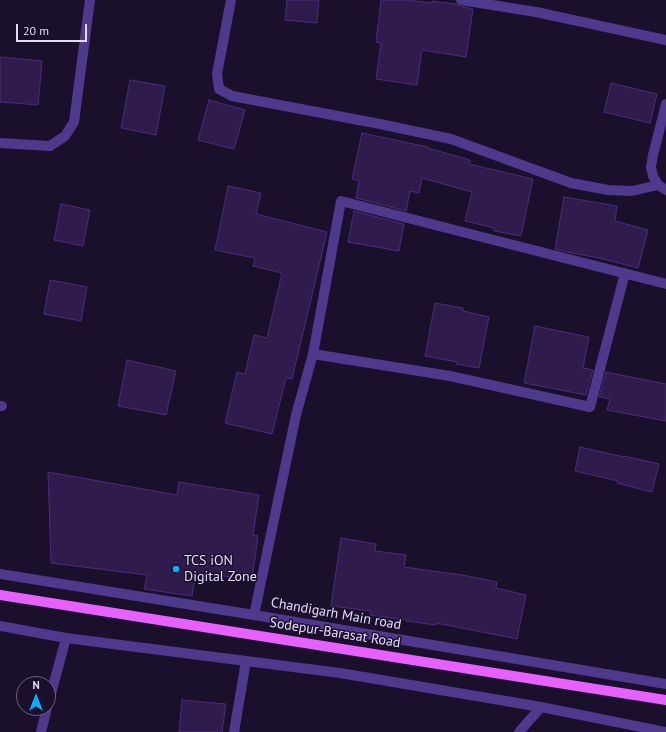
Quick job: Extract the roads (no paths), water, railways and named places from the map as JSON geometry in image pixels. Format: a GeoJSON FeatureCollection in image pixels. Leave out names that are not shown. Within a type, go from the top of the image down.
{"type":"FeatureCollection","features":[{"type":"Feature","properties":{"kind":"main road","name":"Sodepur-Barasat Road"},"geometry":{"type":"LineString","coordinates":[[0,595],[666,700]]}},
{"type":"Feature","properties":{"kind":"street"},"geometry":{"type":"LineString","coordinates":[[0,143],[50,146],[65,136],[74,122],[90,0]]}},
{"type":"Feature","properties":{"kind":"street"},"geometry":{"type":"LineString","coordinates":[[231,0],[217,74],[219,89],[232,96],[451,138],[571,183],[608,190],[632,191],[662,188]]}},
{"type":"Feature","properties":{"kind":"street"},"geometry":{"type":"LineString","coordinates":[[461,0],[536,12],[666,40]]}},
{"type":"Feature","properties":{"kind":"street"},"geometry":{"type":"LineString","coordinates":[[662,188],[653,176],[651,167],[666,104]]}},
{"type":"Feature","properties":{"kind":"street"},"geometry":{"type":"LineString","coordinates":[[254,615],[296,415],[313,354],[341,201],[666,284]]}},
{"type":"Feature","properties":{"kind":"street"},"geometry":{"type":"LineString","coordinates":[[313,354],[450,376],[590,407],[625,273]]}},
{"type":"Feature","properties":{"kind":"street","name":"Chandigarh Main road"},"geometry":{"type":"LineString","coordinates":[[0,574],[666,684]]}},
{"type":"Feature","properties":{"kind":"street"},"geometry":{"type":"LineString","coordinates":[[0,626],[66,638],[340,673],[541,707],[666,732]]}},
{"type":"Feature","properties":{"kind":"street"},"geometry":{"type":"LineString","coordinates":[[56,676],[66,638]]}},
{"type":"Feature","properties":{"kind":"street"},"geometry":{"type":"LineString","coordinates":[[234,732],[246,661]]}},
{"type":"Feature","properties":{"kind":"street"},"geometry":{"type":"LineString","coordinates":[[519,732],[541,707]]}},
{"type":"Feature","properties":{"kind":"street"},"geometry":{"type":"LineString","coordinates":[[41,732],[45,716]]}},
{"type":"Feature","properties":{"kind":"place","name":"TCS iON Digital Zone"},"geometry":{"type":"Point","coordinates":[176,569]}}]}
